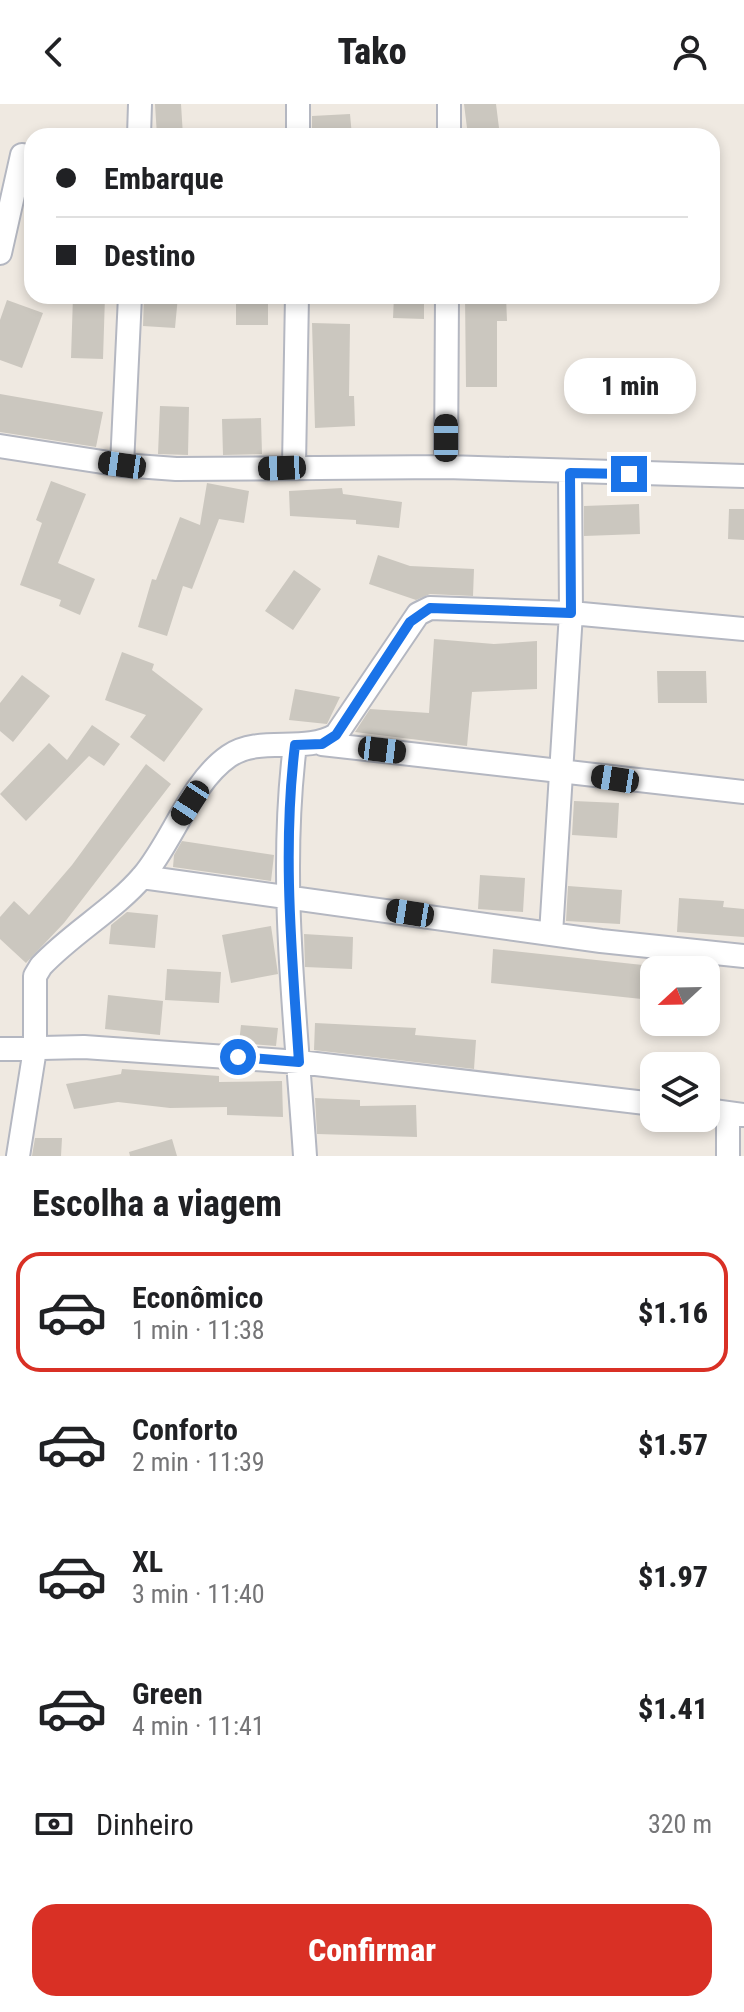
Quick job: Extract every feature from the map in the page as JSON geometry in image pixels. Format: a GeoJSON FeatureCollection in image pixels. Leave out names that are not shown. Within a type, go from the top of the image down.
{"type":"FeatureCollection","features":[{"type":"Feature","properties":{"kind":"street"},"geometry":{"type":"LineString","coordinates":[[139,128],[140,104]]}},
{"type":"Feature","properties":{"kind":"street"},"geometry":{"type":"LineString","coordinates":[[298,104],[298,128]]}},
{"type":"Feature","properties":{"kind":"street"},"geometry":{"type":"LineString","coordinates":[[449,104],[449,128]]}},
{"type":"Feature","properties":{"kind":"street"},"geometry":{"type":"LineString","coordinates":[[0,253],[22,155]]}},
{"type":"Feature","properties":{"kind":"street"},"geometry":{"type":"LineString","coordinates":[[122,465],[130,304]]}},
{"type":"Feature","properties":{"kind":"street"},"geometry":{"type":"LineString","coordinates":[[294,465],[297,304]]}},
{"type":"Feature","properties":{"kind":"street"},"geometry":{"type":"LineString","coordinates":[[446,467],[447,304]]}},
{"type":"Feature","properties":{"kind":"street"},"geometry":{"type":"LineString","coordinates":[[0,446],[122,465],[214,470],[294,465],[744,476]]}},
{"type":"Feature","properties":{"kind":"street"},"geometry":{"type":"LineString","coordinates":[[551,934],[571,613],[570,473]]}},
{"type":"Feature","properties":{"kind":"street"},"geometry":{"type":"LineString","coordinates":[[322,744],[346,725],[410,622],[430,608],[571,613],[744,629]]}},
{"type":"Feature","properties":{"kind":"street"},"geometry":{"type":"LineString","coordinates":[[18,1156],[35,1049],[35,976],[41,966],[142,877],[190,803],[229,756],[244,749],[322,744],[744,792]]}},
{"type":"Feature","properties":{"kind":"street"},"geometry":{"type":"LineString","coordinates":[[295,745],[288,800],[287,895],[305,1156]]}},
{"type":"Feature","properties":{"kind":"street"},"geometry":{"type":"LineString","coordinates":[[142,877],[551,934],[744,956]]}},
{"type":"Feature","properties":{"kind":"street"},"geometry":{"type":"LineString","coordinates":[[0,1049],[84,1047],[299,1062],[640,1102]]}},
{"type":"Feature","properties":{"kind":"street"},"geometry":{"type":"LineString","coordinates":[[726,1113],[728,1156]]}},
{"type":"Feature","properties":{"kind":"building"},"geometry":{"type":"Polygon","coordinates":[[[155,104],[181,104],[182,128],[156,128],[155,104]]]}},
{"type":"Feature","properties":{"kind":"building"},"geometry":{"type":"Polygon","coordinates":[[[464,104],[496,104],[499,128],[467,128],[464,104]]]}},
{"type":"Feature","properties":{"kind":"building"},"geometry":{"type":"Polygon","coordinates":[[[350,114],[351,128],[312,128],[312,116],[350,114]]]}},
{"type":"Feature","properties":{"kind":"building"},"geometry":{"type":"Polygon","coordinates":[[[7,300],[43,313],[22,368],[0,360],[0,320],[7,300]]]}},
{"type":"Feature","properties":{"kind":"building"},"geometry":{"type":"Polygon","coordinates":[[[73,304],[105,304],[103,359],[71,358],[73,304]]]}},
{"type":"Feature","properties":{"kind":"building"},"geometry":{"type":"Polygon","coordinates":[[[144,304],[177,304],[175,328],[143,326],[144,304]]]}},
{"type":"Feature","properties":{"kind":"building"},"geometry":{"type":"Polygon","coordinates":[[[236,304],[268,304],[268,325],[236,325],[236,304]]]}},
{"type":"Feature","properties":{"kind":"building"},"geometry":{"type":"Polygon","coordinates":[[[394,304],[424,304],[424,319],[393,318],[394,304]]]}},
{"type":"Feature","properties":{"kind":"building"},"geometry":{"type":"Polygon","coordinates":[[[465,304],[506,304],[507,321],[497,321],[497,387],[466,387],[465,304]]]}},
{"type":"Feature","properties":{"kind":"building"},"geometry":{"type":"Polygon","coordinates":[[[312,323],[350,324],[349,396],[354,396],[355,426],[315,428],[312,323]]]}},
{"type":"Feature","properties":{"kind":"building"},"geometry":{"type":"Polygon","coordinates":[[[0,394],[103,412],[96,447],[0,432],[0,394]]]}},
{"type":"Feature","properties":{"kind":"building"},"geometry":{"type":"Polygon","coordinates":[[[160,406],[189,407],[188,455],[158,454],[160,406]]]}},
{"type":"Feature","properties":{"kind":"building"},"geometry":{"type":"Polygon","coordinates":[[[261,418],[262,454],[223,455],[222,419],[261,418]]]}},
{"type":"Feature","properties":{"kind":"building"},"geometry":{"type":"Polygon","coordinates":[[[51,481],[86,494],[58,563],[95,579],[80,615],[59,606],[61,600],[20,585],[42,523],[36,520],[51,481]]]}},
{"type":"Feature","properties":{"kind":"building"},"geometry":{"type":"Polygon","coordinates":[[[207,483],[249,491],[244,523],[219,519],[192,589],[183,586],[167,636],[138,627],[152,579],[156,580],[180,517],[200,525],[207,483]]]}},
{"type":"Feature","properties":{"kind":"building"},"geometry":{"type":"Polygon","coordinates":[[[342,488],[343,494],[402,502],[399,528],[356,524],[356,520],[290,516],[289,491],[342,488]]]}},
{"type":"Feature","properties":{"kind":"building"},"geometry":{"type":"Polygon","coordinates":[[[639,504],[640,534],[584,536],[584,506],[639,504]]]}},
{"type":"Feature","properties":{"kind":"building"},"geometry":{"type":"Polygon","coordinates":[[[729,509],[744,509],[744,540],[728,539],[729,509]]]}},
{"type":"Feature","properties":{"kind":"building"},"geometry":{"type":"Polygon","coordinates":[[[378,555],[410,566],[474,569],[473,596],[430,594],[416,600],[369,584],[378,555]]]}},
{"type":"Feature","properties":{"kind":"building"},"geometry":{"type":"Polygon","coordinates":[[[294,570],[321,589],[293,630],[265,611],[294,570]]]}},
{"type":"Feature","properties":{"kind":"building"},"geometry":{"type":"Polygon","coordinates":[[[434,639],[494,644],[537,641],[537,689],[472,692],[467,746],[355,732],[370,709],[429,713],[434,639]]]}},
{"type":"Feature","properties":{"kind":"building"},"geometry":{"type":"Polygon","coordinates":[[[122,652],[154,664],[152,670],[203,709],[164,762],[130,737],[146,715],[105,700],[122,652]]]}},
{"type":"Feature","properties":{"kind":"building"},"geometry":{"type":"Polygon","coordinates":[[[657,671],[706,671],[707,703],[658,703],[657,671]]]}},
{"type":"Feature","properties":{"kind":"building"},"geometry":{"type":"Polygon","coordinates":[[[22,675],[50,696],[13,742],[0,731],[0,703],[22,675]]]}},
{"type":"Feature","properties":{"kind":"building"},"geometry":{"type":"Polygon","coordinates":[[[295,689],[340,697],[327,724],[289,720],[295,689]]]}},
{"type":"Feature","properties":{"kind":"building"},"geometry":{"type":"Polygon","coordinates":[[[92,725],[120,744],[104,766],[89,756],[26,821],[0,794],[49,743],[67,760],[92,725]]]}},
{"type":"Feature","properties":{"kind":"building"},"geometry":{"type":"Polygon","coordinates":[[[146,764],[171,784],[64,923],[26,963],[0,939],[0,917],[14,901],[29,915],[72,865],[146,764]]]}},
{"type":"Feature","properties":{"kind":"building"},"geometry":{"type":"Polygon","coordinates":[[[574,801],[619,803],[617,838],[572,835],[574,801]]]}},
{"type":"Feature","properties":{"kind":"building"},"geometry":{"type":"Polygon","coordinates":[[[182,841],[274,855],[271,881],[173,867],[174,855],[182,841]]]}},
{"type":"Feature","properties":{"kind":"building"},"geometry":{"type":"Polygon","coordinates":[[[480,875],[525,878],[523,912],[478,909],[480,875]]]}},
{"type":"Feature","properties":{"kind":"building"},"geometry":{"type":"Polygon","coordinates":[[[568,886],[622,890],[620,924],[566,921],[568,886]]]}},
{"type":"Feature","properties":{"kind":"building"},"geometry":{"type":"Polygon","coordinates":[[[679,898],[724,901],[723,907],[744,909],[744,937],[677,932],[679,898]]]}},
{"type":"Feature","properties":{"kind":"building"},"geometry":{"type":"Polygon","coordinates":[[[127,912],[158,915],[155,948],[109,944],[111,925],[127,912]]]}},
{"type":"Feature","properties":{"kind":"building"},"geometry":{"type":"Polygon","coordinates":[[[271,926],[278,974],[231,983],[222,935],[271,926]]]}},
{"type":"Feature","properties":{"kind":"building"},"geometry":{"type":"Polygon","coordinates":[[[304,934],[353,937],[352,969],[305,967],[304,934]]]}},
{"type":"Feature","properties":{"kind":"building"},"geometry":{"type":"Polygon","coordinates":[[[493,949],[640,965],[640,999],[491,983],[493,949]]]}},
{"type":"Feature","properties":{"kind":"building"},"geometry":{"type":"Polygon","coordinates":[[[167,969],[221,972],[219,1003],[165,1000],[167,969]]]}},
{"type":"Feature","properties":{"kind":"building"},"geometry":{"type":"Polygon","coordinates":[[[108,995],[163,1001],[160,1035],[105,1029],[108,995]]]}},
{"type":"Feature","properties":{"kind":"building"},"geometry":{"type":"Polygon","coordinates":[[[315,1023],[416,1028],[415,1035],[476,1040],[474,1069],[314,1050],[315,1023]]]}},
{"type":"Feature","properties":{"kind":"building"},"geometry":{"type":"Polygon","coordinates":[[[241,1025],[278,1028],[276,1046],[239,1043],[241,1025]]]}},
{"type":"Feature","properties":{"kind":"building"},"geometry":{"type":"Polygon","coordinates":[[[122,1069],[219,1076],[219,1082],[282,1081],[283,1117],[227,1115],[227,1107],[170,1108],[118,1102],[74,1109],[66,1084],[121,1074],[122,1069]]]}},
{"type":"Feature","properties":{"kind":"building"},"geometry":{"type":"Polygon","coordinates":[[[315,1098],[360,1100],[360,1106],[416,1105],[417,1137],[317,1134],[315,1098]]]}},
{"type":"Feature","properties":{"kind":"building"},"geometry":{"type":"Polygon","coordinates":[[[35,1138],[62,1138],[61,1156],[32,1156],[35,1138]]]}},
{"type":"Feature","properties":{"kind":"building"},"geometry":{"type":"Polygon","coordinates":[[[172,1139],[177,1156],[130,1156],[129,1152],[172,1139]]]}},
{"type":"Feature","properties":{"kind":"route"},"geometry":{"type":"LineString","coordinates":[[238,1057],[299,1062],[287,895],[288,800],[295,745],[322,744],[346,725],[410,622],[430,608],[571,613],[570,473],[629,474]]}}]}
